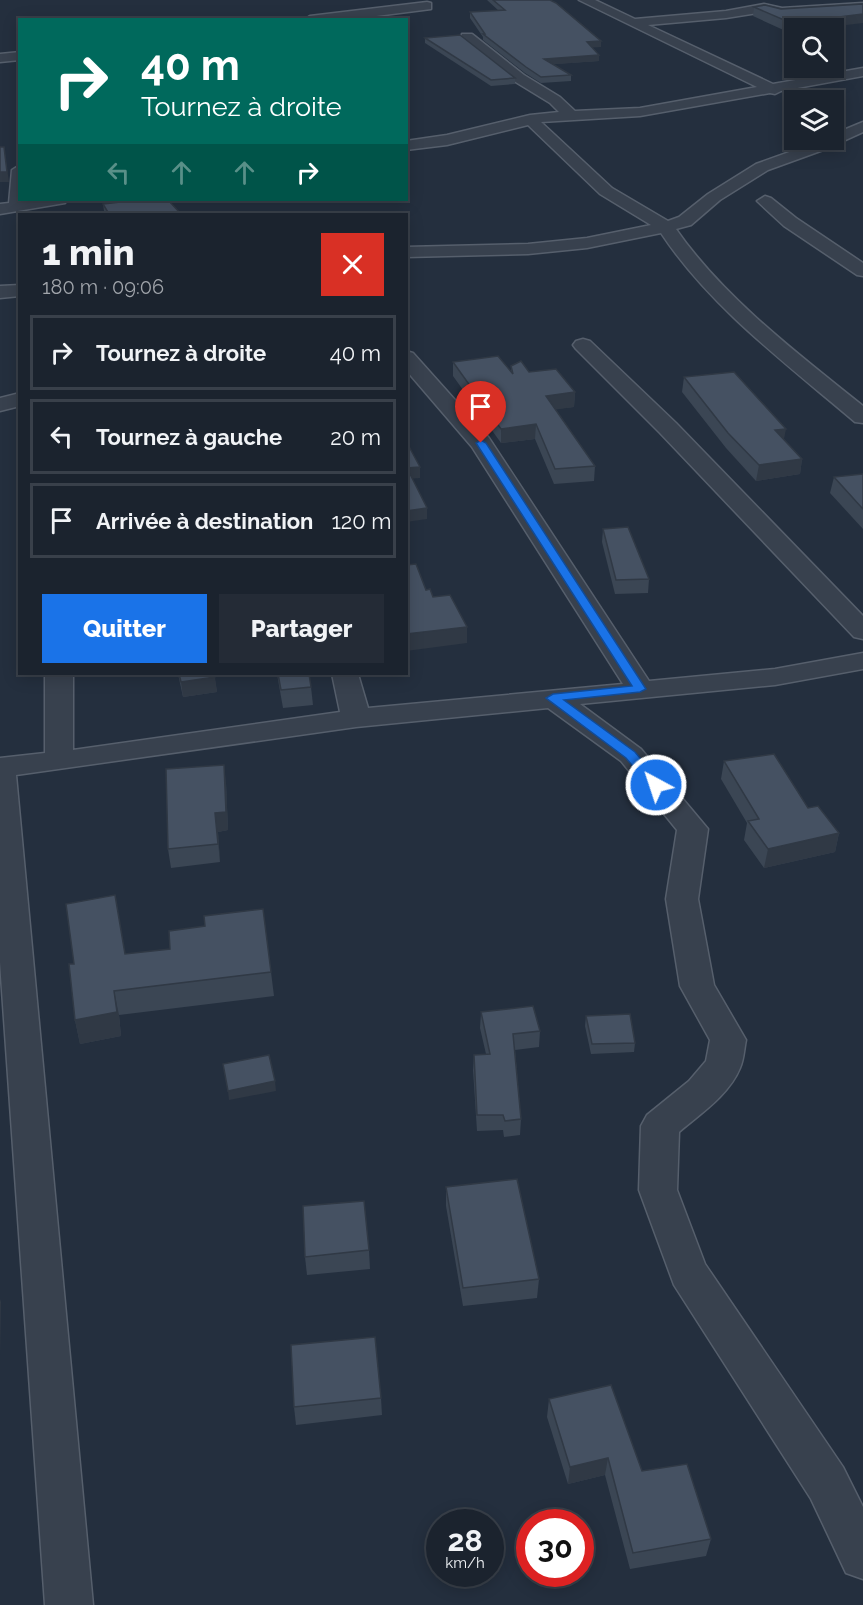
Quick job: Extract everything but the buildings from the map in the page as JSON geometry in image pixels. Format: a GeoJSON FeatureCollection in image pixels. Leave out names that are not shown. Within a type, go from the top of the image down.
{"type":"FeatureCollection","features":[{"type":"Feature","properties":{"kind":"street"},"geometry":{"type":"LineString","coordinates":[[585,0],[784,94]]}},
{"type":"Feature","properties":{"kind":"street"},"geometry":{"type":"LineString","coordinates":[[327,18],[427,6]]}},
{"type":"Feature","properties":{"kind":"street"},"geometry":{"type":"LineString","coordinates":[[626,20],[715,17],[752,8],[771,8],[780,12],[863,7]]}},
{"type":"Feature","properties":{"kind":"street"},"geometry":{"type":"LineString","coordinates":[[467,37],[519,78],[555,100],[570,114]]}},
{"type":"Feature","properties":{"kind":"street"},"geometry":{"type":"LineString","coordinates":[[0,58],[18,56]]}},
{"type":"Feature","properties":{"kind":"street"},"geometry":{"type":"LineString","coordinates":[[408,146],[447,140],[531,119],[570,114],[640,112],[858,71]]}},
{"type":"Feature","properties":{"kind":"street"},"geometry":{"type":"LineString","coordinates":[[531,119],[606,190],[666,227],[687,258],[721,294],[808,372],[863,417]]}},
{"type":"Feature","properties":{"kind":"street"},"geometry":{"type":"LineString","coordinates":[[408,252],[528,249],[587,243],[666,227],[685,221],[714,197],[762,167],[858,127]]}},
{"type":"Feature","properties":{"kind":"street"},"geometry":{"type":"LineString","coordinates":[[17,206],[18,194]]}},
{"type":"Feature","properties":{"kind":"street"},"geometry":{"type":"LineString","coordinates":[[0,209],[51,201]]}},
{"type":"Feature","properties":{"kind":"street"},"geometry":{"type":"LineString","coordinates":[[765,201],[790,222],[863,271]]}},
{"type":"Feature","properties":{"kind":"street"},"geometry":{"type":"LineString","coordinates":[[0,292],[18,290]]}},
{"type":"Feature","properties":{"kind":"street"},"geometry":{"type":"LineString","coordinates":[[583,345],[668,428],[863,632]]}},
{"type":"Feature","properties":{"kind":"street"},"geometry":{"type":"LineString","coordinates":[[408,359],[481,443],[640,689]]}},
{"type":"Feature","properties":{"kind":"street"},"geometry":{"type":"LineString","coordinates":[[0,405],[18,400]]}},
{"type":"Feature","properties":{"kind":"street"},"geometry":{"type":"LineString","coordinates":[[69,1605],[0,767],[59,761],[356,718],[775,677],[863,661]]}},
{"type":"Feature","properties":{"kind":"street"},"geometry":{"type":"LineString","coordinates":[[59,675],[59,761]]}},
{"type":"Feature","properties":{"kind":"street"},"geometry":{"type":"LineString","coordinates":[[345,675],[356,718]]}},
{"type":"Feature","properties":{"kind":"street"},"geometry":{"type":"LineString","coordinates":[[553,698],[631,755],[693,830],[682,899],[697,986],[728,1040],[723,1066],[702,1091],[660,1126],[658,1190],[687,1272],[827,1484],[863,1556]]}},
{"type":"Feature","properties":{"kind":"route"},"geometry":{"type":"LineString","coordinates":[[481,443],[640,689],[553,698],[631,755],[656,785]]}}]}
